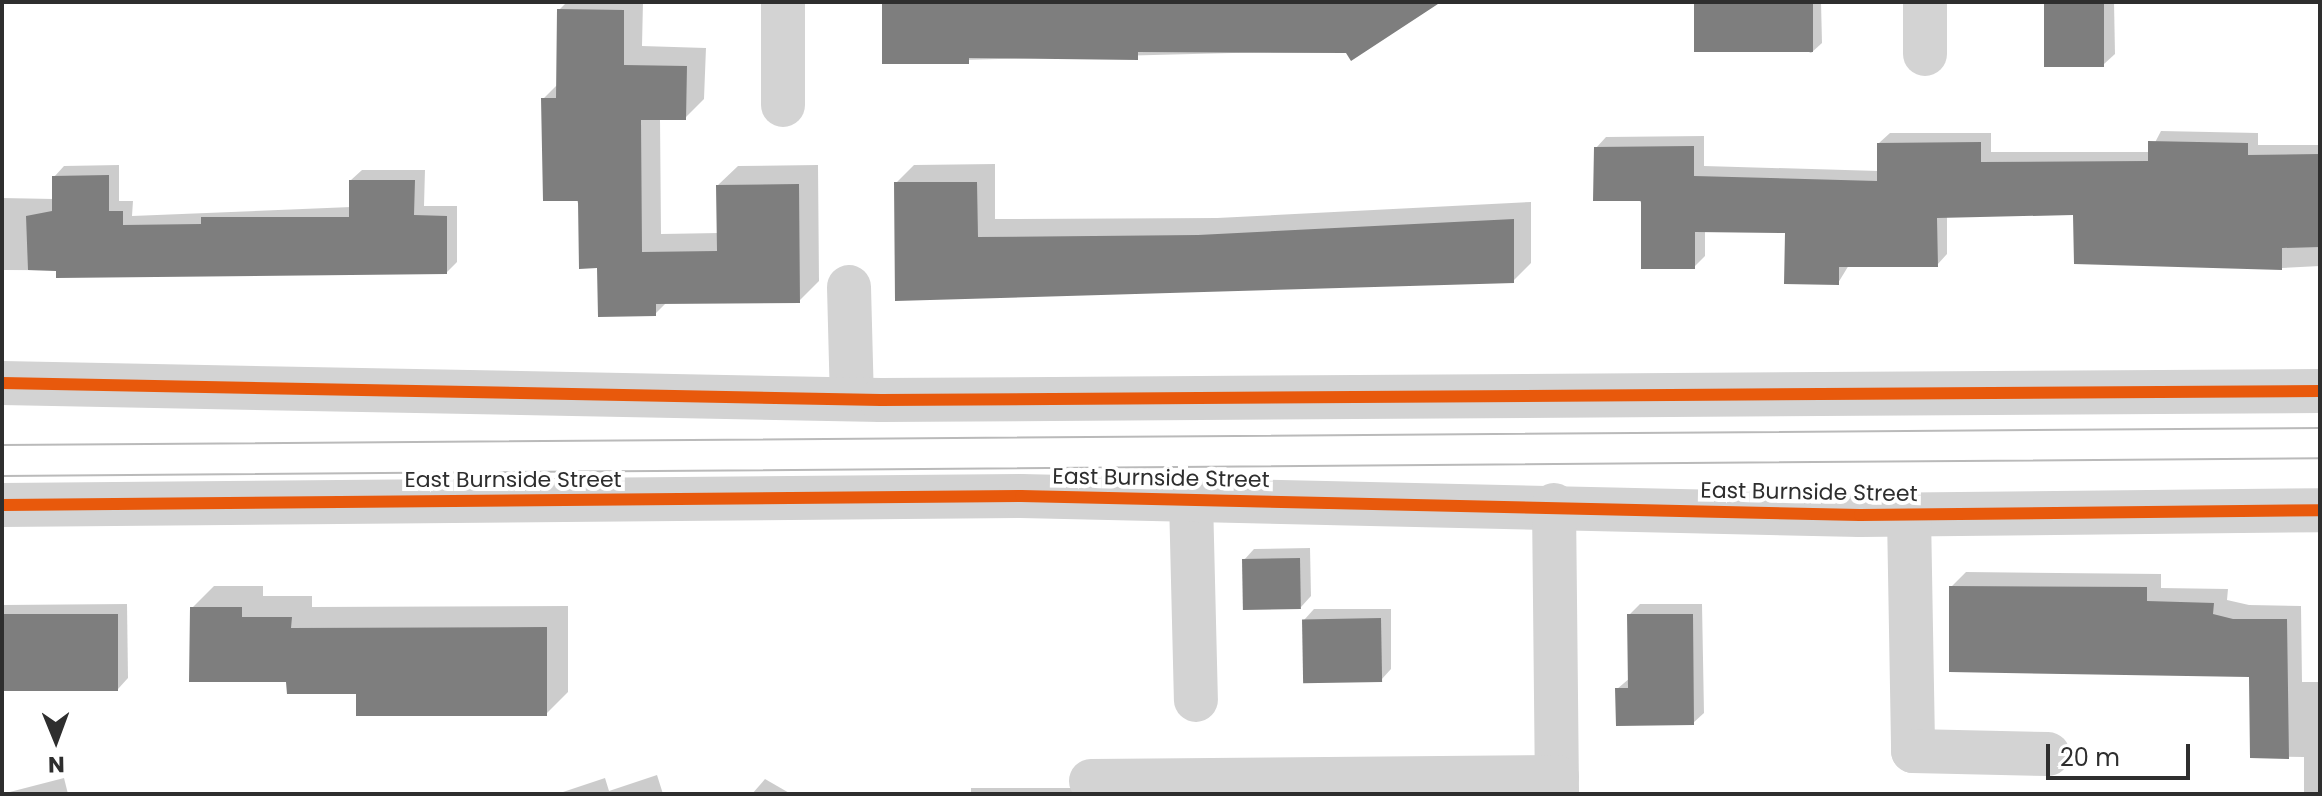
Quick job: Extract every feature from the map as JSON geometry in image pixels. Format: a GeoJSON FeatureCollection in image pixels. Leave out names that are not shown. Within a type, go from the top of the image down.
{"type":"FeatureCollection","features":[{"type":"Feature","properties":{"kind":"street"},"geometry":{"type":"LineString","coordinates":[[783,2],[783,105]]}},
{"type":"Feature","properties":{"kind":"street"},"geometry":{"type":"LineString","coordinates":[[1925,2],[1925,54]]}},
{"type":"Feature","properties":{"kind":"street"},"geometry":{"type":"LineString","coordinates":[[849,287],[852,399]]}},
{"type":"Feature","properties":{"kind":"street"},"geometry":{"type":"LineString","coordinates":[[2,383],[852,399],[2320,391]]}},
{"type":"Feature","properties":{"kind":"street"},"geometry":{"type":"LineString","coordinates":[[1191,499],[1196,700]]}},
{"type":"Feature","properties":{"kind":"street","name":"East Burnside Street"},"geometry":{"type":"LineString","coordinates":[[2,505],[1191,499],[1909,515],[2320,510]]}},
{"type":"Feature","properties":{"kind":"street"},"geometry":{"type":"LineString","coordinates":[[1091,781],[1557,785],[1554,505]]}},
{"type":"Feature","properties":{"kind":"street"},"geometry":{"type":"LineString","coordinates":[[1909,515],[1913,751],[2048,754]]}},
{"type":"Feature","properties":{"kind":"building"},"geometry":{"type":"Polygon","coordinates":[[[882,2],[1441,2],[1351,61],[1346,53],[1138,52],[1138,60],[969,58],[969,64],[882,64],[882,2]]]}},
{"type":"Feature","properties":{"kind":"building"},"geometry":{"type":"Polygon","coordinates":[[[1694,2],[1813,2],[1813,52],[1694,52],[1694,2]]]}},
{"type":"Feature","properties":{"kind":"building"},"geometry":{"type":"Polygon","coordinates":[[[2044,2],[2104,2],[2104,67],[2044,67],[2044,2]]]}},
{"type":"Feature","properties":{"kind":"building"},"geometry":{"type":"Polygon","coordinates":[[[557,9],[624,10],[624,65],[687,66],[686,120],[641,120],[642,252],[717,251],[716,185],[799,184],[800,303],[656,304],[656,316],[598,317],[597,268],[579,269],[578,201],[543,201],[541,98],[556,98],[557,9]]]}},
{"type":"Feature","properties":{"kind":"building"},"geometry":{"type":"Polygon","coordinates":[[[2148,141],[2248,143],[2248,155],[2320,154],[2320,247],[2282,248],[2282,270],[2074,264],[2073,215],[1937,218],[1938,267],[1839,267],[1839,285],[1784,284],[1785,233],[1695,232],[1695,269],[1641,269],[1641,201],[1593,201],[1594,147],[1694,146],[1694,176],[1877,181],[1877,143],[1981,142],[1981,162],[2148,161],[2148,141]]]}},
{"type":"Feature","properties":{"kind":"building"},"geometry":{"type":"Polygon","coordinates":[[[109,175],[109,211],[123,211],[123,225],[201,224],[201,217],[349,217],[349,180],[415,180],[414,215],[447,216],[447,274],[56,278],[56,271],[28,270],[26,216],[52,211],[52,176],[109,175]]]}},
{"type":"Feature","properties":{"kind":"building"},"geometry":{"type":"Polygon","coordinates":[[[894,182],[977,182],[978,237],[1198,235],[1514,219],[1514,283],[895,301],[894,182]]]}},
{"type":"Feature","properties":{"kind":"building"},"geometry":{"type":"Polygon","coordinates":[[[1300,558],[1301,609],[1243,610],[1242,559],[1300,558]]]}},
{"type":"Feature","properties":{"kind":"building"},"geometry":{"type":"Polygon","coordinates":[[[1949,586],[2147,587],[2147,601],[2214,603],[2213,614],[2233,619],[2287,619],[2289,759],[2250,758],[2249,677],[1949,672],[1949,586]]]}},
{"type":"Feature","properties":{"kind":"building"},"geometry":{"type":"Polygon","coordinates":[[[190,607],[242,607],[242,617],[292,617],[291,628],[547,627],[547,716],[356,716],[356,694],[287,694],[286,682],[189,682],[190,607]]]}},
{"type":"Feature","properties":{"kind":"building"},"geometry":{"type":"Polygon","coordinates":[[[2,614],[118,614],[118,691],[2,691],[2,614]]]}},
{"type":"Feature","properties":{"kind":"building"},"geometry":{"type":"Polygon","coordinates":[[[1627,614],[1693,614],[1694,725],[1616,726],[1615,688],[1628,688],[1627,614]]]}},
{"type":"Feature","properties":{"kind":"building"},"geometry":{"type":"Polygon","coordinates":[[[1381,618],[1382,682],[1303,683],[1302,619],[1381,618]]]}},
{"type":"Feature","properties":{"kind":"tram line"},"geometry":{"type":"LineString","coordinates":[[2,445],[2320,428]]}},
{"type":"Feature","properties":{"kind":"tram line"},"geometry":{"type":"LineString","coordinates":[[2,476],[2320,458]]}},
{"type":"Feature","properties":{"kind":"cycle path"},"geometry":{"type":"LineString","coordinates":[[2,383],[881,400],[2320,391]]}},
{"type":"Feature","properties":{"kind":"cycle path"},"geometry":{"type":"LineString","coordinates":[[2,505],[1021,496],[1860,515],[2320,510]]}}]}
